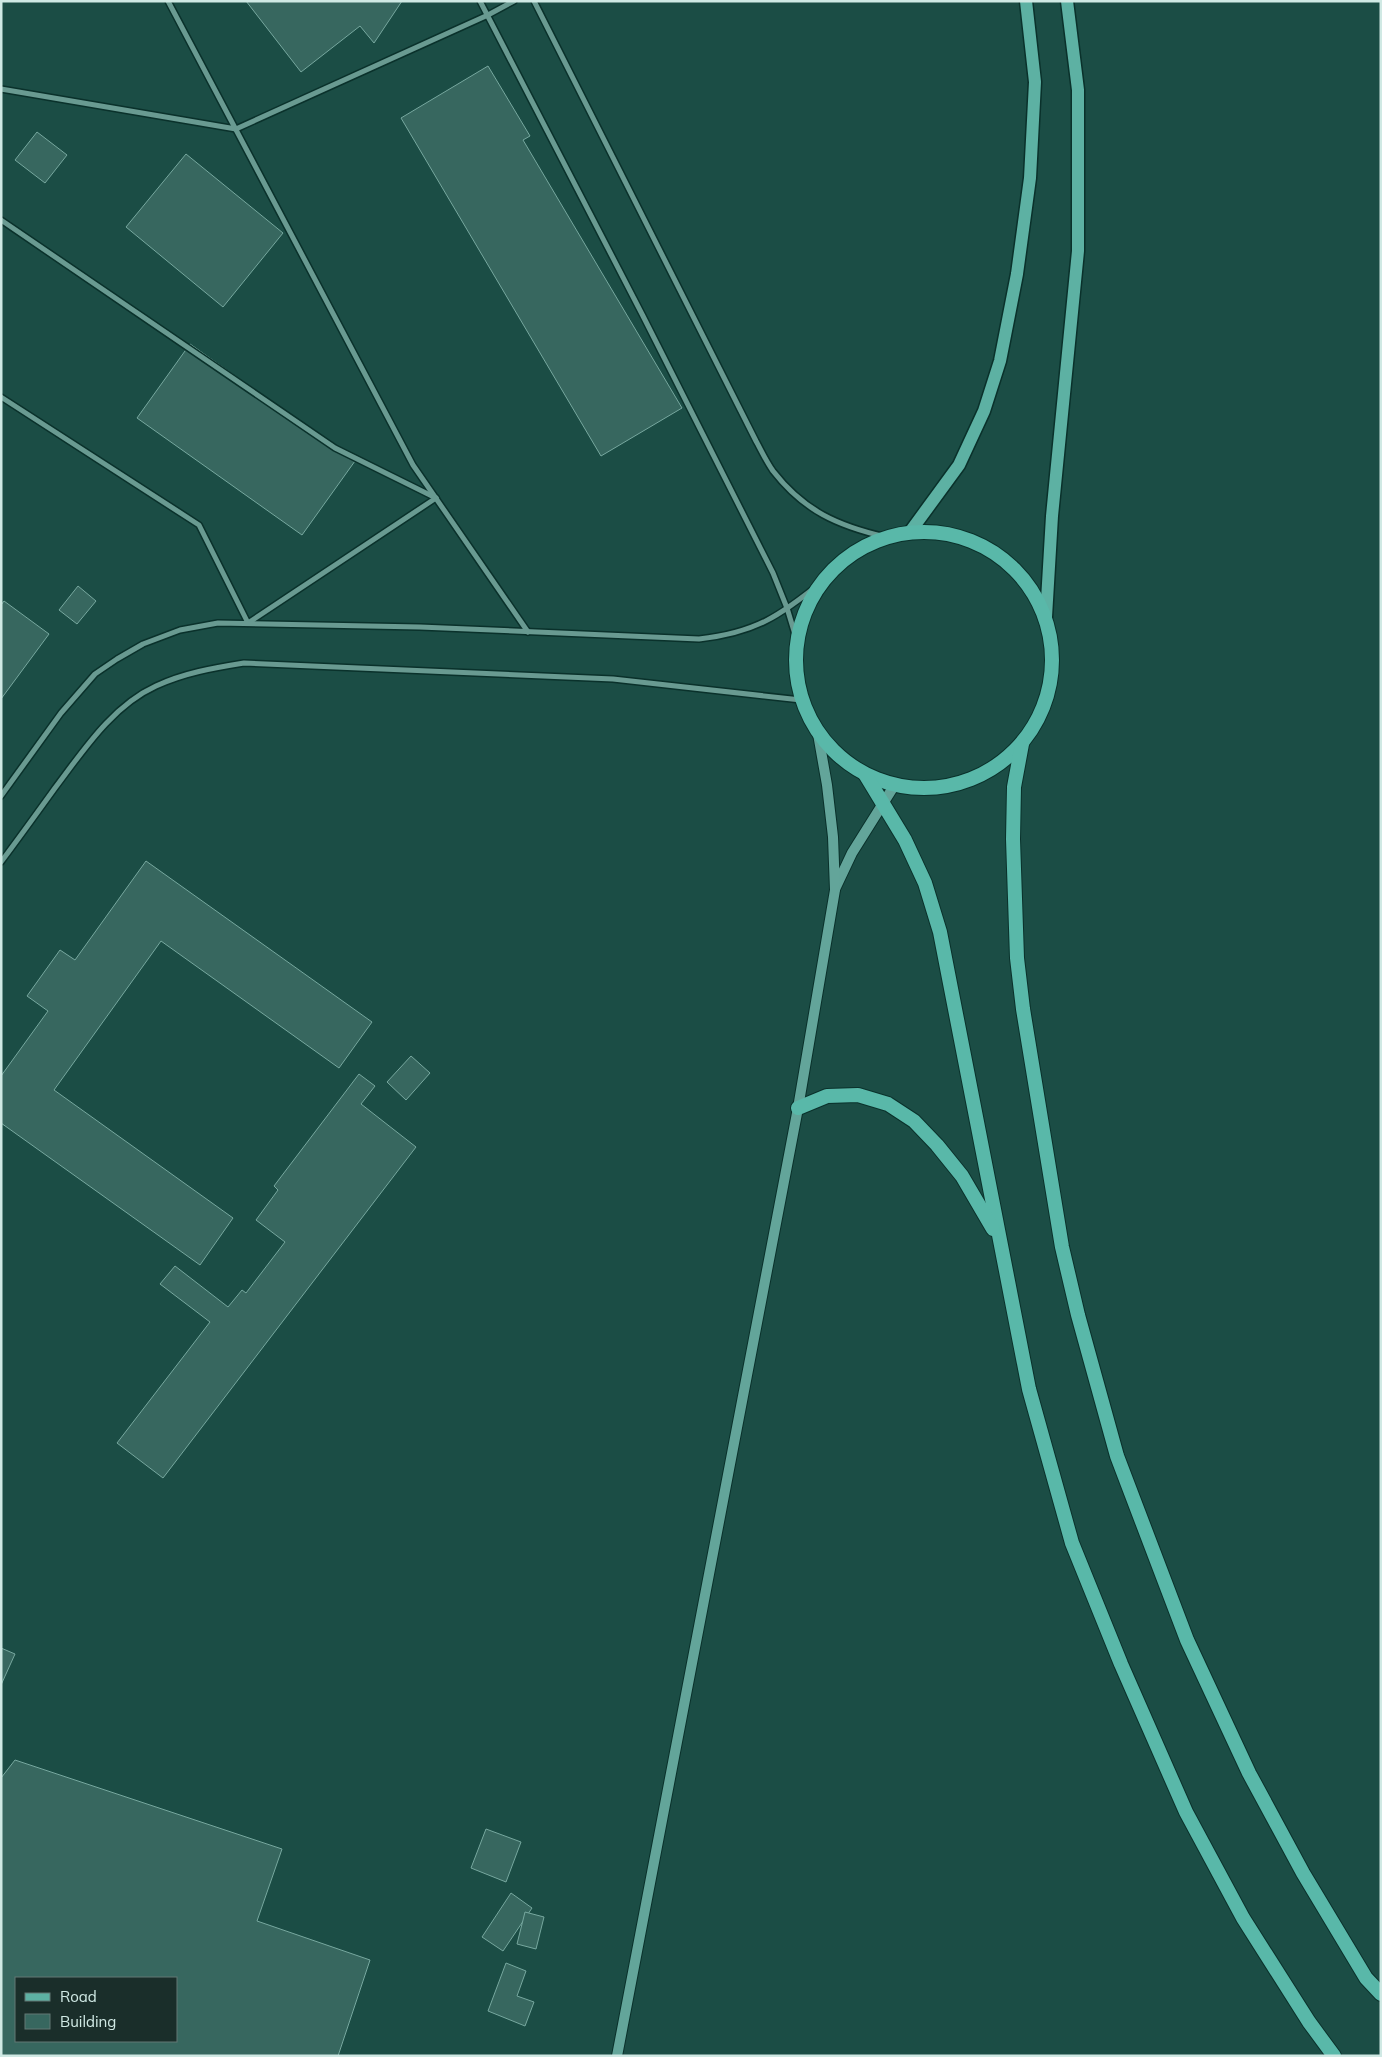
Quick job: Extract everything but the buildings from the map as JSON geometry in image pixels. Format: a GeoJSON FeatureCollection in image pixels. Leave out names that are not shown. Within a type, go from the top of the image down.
{"type":"FeatureCollection","features":[{"type":"Feature","properties":{"kind":"highway"},"geometry":{"type":"LineString","coordinates":[[910,532],[945,532],[978,542],[1007,560],[1030,586],[1046,616],[1053,650],[1051,684],[1040,716],[1022,744],[995,768],[963,783],[928,789],[894,786],[865,774],[838,757],[818,734],[801,700],[795,670],[797,641],[806,609],[823,581],[851,554],[886,537],[910,532]]}},
{"type":"Feature","properties":{"kind":"highway"},"geometry":{"type":"LineString","coordinates":[[1022,744],[1014,787],[1013,839],[1017,958],[1023,1009],[1062,1247],[1078,1315],[1117,1456],[1187,1640],[1249,1773],[1303,1873],[1366,1978],[1381,1994]]}},
{"type":"Feature","properties":{"kind":"highway"},"geometry":{"type":"LineString","coordinates":[[865,774],[904,840],[925,883],[940,932],[1029,1389],[1070,1534],[1122,1664],[1186,1812],[1243,1918],[1309,2022],[1334,2056]]}},
{"type":"Feature","properties":{"kind":"highway"},"geometry":{"type":"LineString","coordinates":[[798,1108],[827,1096],[858,1095],[895,1108],[914,1121],[937,1145],[962,1176],[1001,1244]]}},
{"type":"Feature","properties":{"kind":"main road"},"geometry":{"type":"LineString","coordinates":[[910,532],[958,465],[984,411],[1000,361],[1017,274],[1030,178],[1035,82],[1026,1]]}},
{"type":"Feature","properties":{"kind":"main road"},"geometry":{"type":"LineString","coordinates":[[1046,616],[1052,516],[1078,251],[1078,90],[1067,1]]}},
{"type":"Feature","properties":{"kind":"main road"},"geometry":{"type":"LineString","coordinates":[[618,2056],[798,1108],[835,890],[833,837],[827,785],[818,734]]}},
{"type":"Feature","properties":{"kind":"main road"},"geometry":{"type":"LineString","coordinates":[[835,890],[852,854],[894,786]]}},
{"type":"Feature","properties":{"kind":"street"},"geometry":{"type":"LineString","coordinates":[[168,1],[413,465],[528,632]]}},
{"type":"Feature","properties":{"kind":"street"},"geometry":{"type":"LineString","coordinates":[[480,1],[666,360],[773,573],[787,608],[797,641]]}},
{"type":"Feature","properties":{"kind":"street"},"geometry":{"type":"LineString","coordinates":[[1,89],[236,129],[488,16],[514,1]]}},
{"type":"Feature","properties":{"kind":"street"},"geometry":{"type":"LineString","coordinates":[[534,1],[756,440],[773,470],[795,495],[823,516],[853,529],[886,537]]}},
{"type":"Feature","properties":{"kind":"street"},"geometry":{"type":"LineString","coordinates":[[1,220],[335,448],[436,498]]}},
{"type":"Feature","properties":{"kind":"street"},"geometry":{"type":"LineString","coordinates":[[1,397],[199,525],[248,623]]}},
{"type":"Feature","properties":{"kind":"street"},"geometry":{"type":"LineString","coordinates":[[248,623],[436,498]]}},
{"type":"Feature","properties":{"kind":"street"},"geometry":{"type":"LineString","coordinates":[[1,796],[34,748],[77,693],[96,674],[117,658],[143,644],[180,630],[218,622],[699,639],[722,637],[766,623],[823,581]]}},
{"type":"Feature","properties":{"kind":"street"},"geometry":{"type":"LineString","coordinates":[[1,862],[92,740],[110,720],[154,687],[194,671],[244,663],[613,679],[801,700]]}}]}
